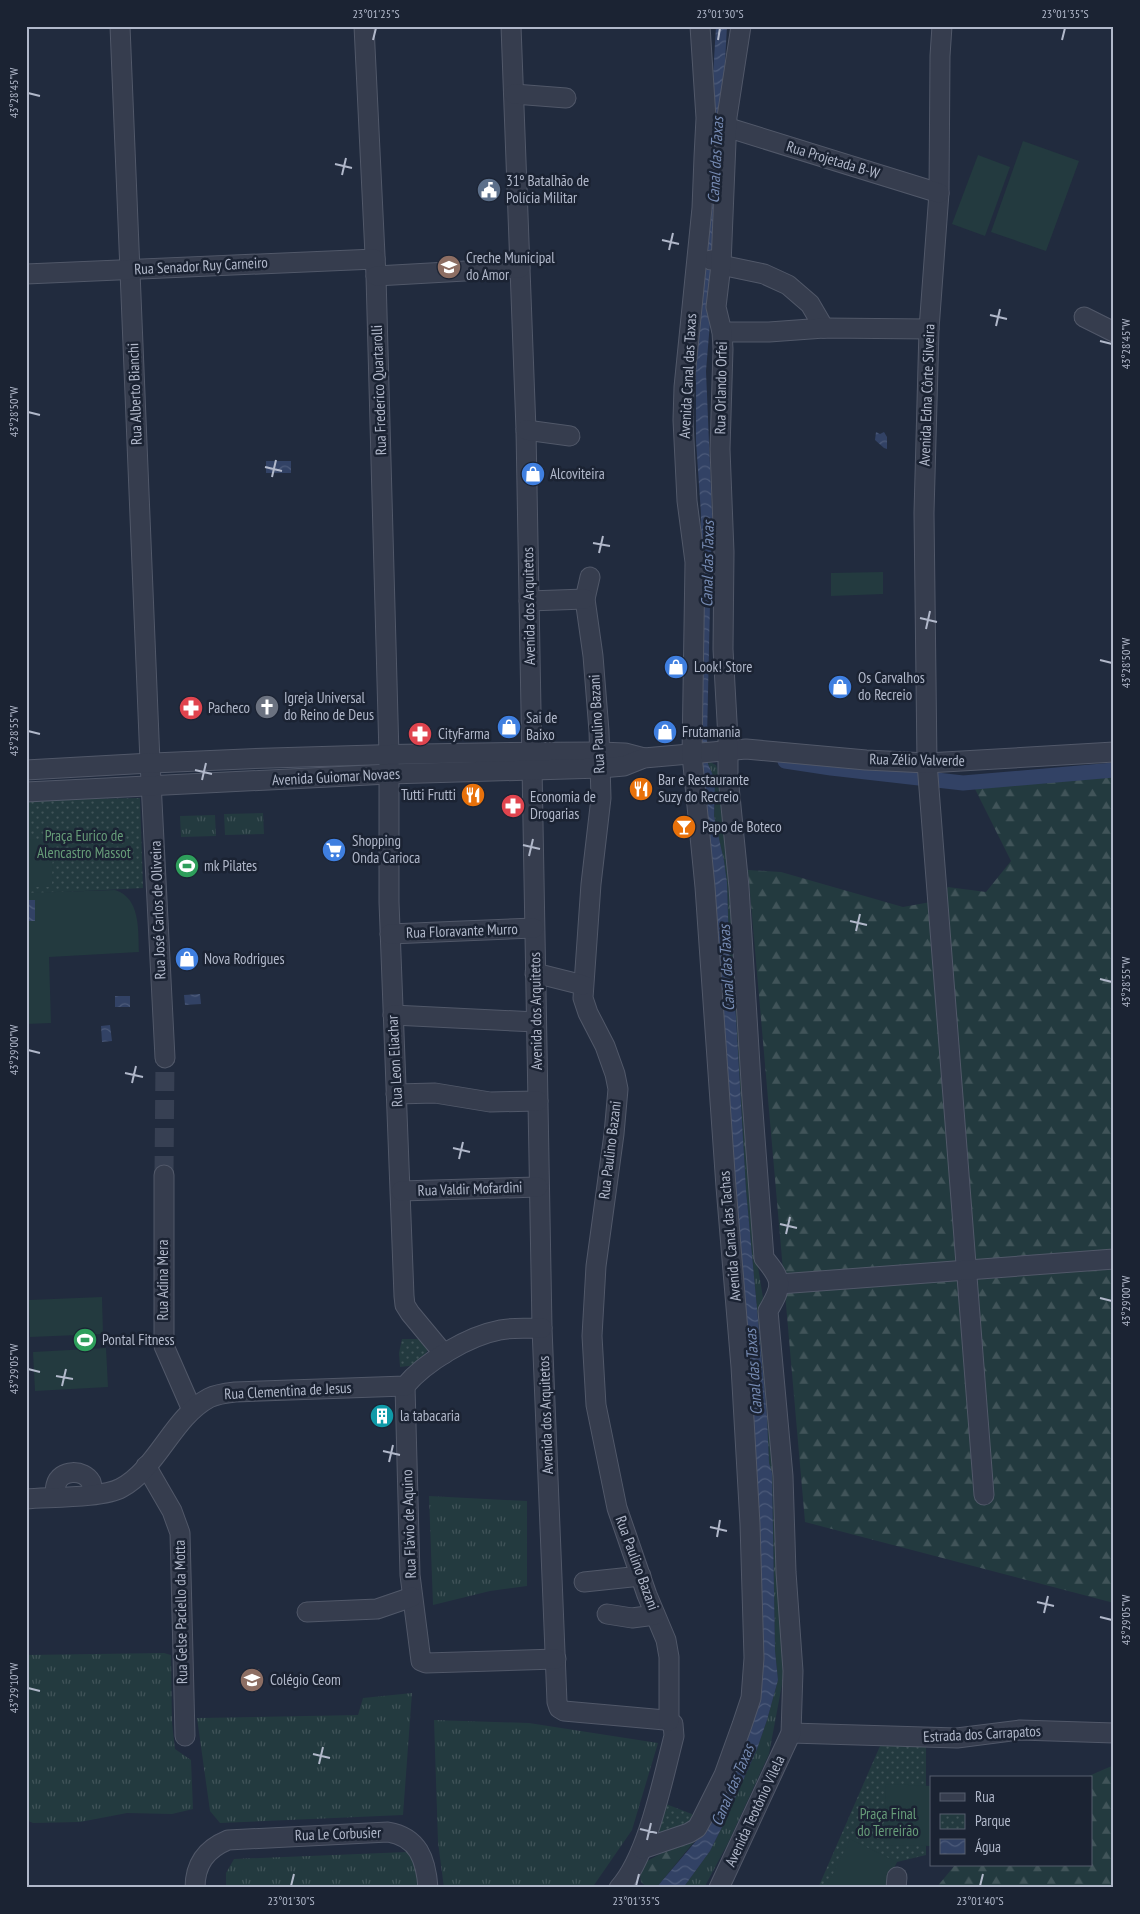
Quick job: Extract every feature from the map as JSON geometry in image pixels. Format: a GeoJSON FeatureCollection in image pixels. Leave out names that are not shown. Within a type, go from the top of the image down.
{"type":"FeatureCollection","features":[{"type":"Feature","properties":{"kind":"street","name":"Rua Alberto Bianchi"},"geometry":{"type":"LineString","coordinates":[[120,26],[150,762]]}},
{"type":"Feature","properties":{"kind":"street","name":"Rua Frederico Quartarolli"},"geometry":{"type":"LineString","coordinates":[[364,26],[375,268],[388,755]]}},
{"type":"Feature","properties":{"kind":"street","name":"Avenida dos Arquitetos"},"geometry":{"type":"LineString","coordinates":[[511,26],[526,430],[538,1187],[557,1702],[559,1708],[564,1711],[669,1721]]}},
{"type":"Feature","properties":{"kind":"street","name":"Avenida Canal das Taxas"},"geometry":{"type":"LineString","coordinates":[[695,755],[695,562],[687,501],[683,420],[684,387],[709,260],[702,208],[706,118],[700,26]]}},
{"type":"Feature","properties":{"kind":"street","name":"Rua Orlando Orfei"},"geometry":{"type":"LineString","coordinates":[[740,26],[709,260],[722,332],[720,449],[724,552],[724,751],[739,887],[764,1258],[778,1275],[779,1284]]}},
{"type":"Feature","properties":{"kind":"street","name":"Avenida Edna Côrte Silveira"},"geometry":{"type":"LineString","coordinates":[[942,26],[939,193],[929,329],[924,513],[927,763],[984,1495]]}},
{"type":"Feature","properties":{"kind":"street"},"geometry":{"type":"LineString","coordinates":[[514,94],[566,98]]}},
{"type":"Feature","properties":{"kind":"street","name":"Rua Projetada B-W"},"geometry":{"type":"LineString","coordinates":[[726,127],[939,193]]}},
{"type":"Feature","properties":{"kind":"street"},"geometry":{"type":"LineString","coordinates":[[709,260],[764,274],[788,285],[810,304],[824,328]]}},
{"type":"Feature","properties":{"kind":"street","name":"Rua Senador Ruy Carneiro"},"geometry":{"type":"LineString","coordinates":[[26,274],[130,270],[520,268]]}},
{"type":"Feature","properties":{"kind":"street"},"geometry":{"type":"LineString","coordinates":[[1084,317],[1114,332]]}},
{"type":"Feature","properties":{"kind":"street"},"geometry":{"type":"LineString","coordinates":[[722,332],[769,332],[824,328],[929,329]]}},
{"type":"Feature","properties":{"kind":"street"},"geometry":{"type":"LineString","coordinates":[[526,430],[570,436]]}},
{"type":"Feature","properties":{"kind":"street","name":"Rua Paulino Bazani"},"geometry":{"type":"LineString","coordinates":[[590,577],[585,599],[593,656],[600,760],[600,814],[591,884],[583,985],[585,1005],[605,1046],[618,1089],[614,1134],[598,1240],[594,1281],[592,1336],[596,1405],[616,1508],[666,1640],[669,1721]]}},
{"type":"Feature","properties":{"kind":"street"},"geometry":{"type":"LineString","coordinates":[[529,601],[585,599]]}},
{"type":"Feature","properties":{"kind":"street","name":"Rua Zélio Valverde"},"geometry":{"type":"LineString","coordinates":[[724,751],[763,750],[866,760],[927,763],[1114,752]]}},
{"type":"Feature","properties":{"kind":"street","name":"Avenida Guiomar Novaes"},"geometry":{"type":"LineString","coordinates":[[26,770],[150,762],[388,755],[531,761],[600,760],[626,752],[644,758],[724,751]]}},
{"type":"Feature","properties":{"kind":"street","name":"Rua Leon Eliachar"},"geometry":{"type":"LineString","coordinates":[[388,755],[390,934],[405,1305],[444,1354]]}},
{"type":"Feature","properties":{"kind":"street","name":"Avenida Canal das Tachas"},"geometry":{"type":"LineString","coordinates":[[642,1849],[682,1836],[697,1828],[724,1775],[751,1698],[754,1672],[750,1524],[741,1367],[725,1177],[695,755]]}},
{"type":"Feature","properties":{"kind":"street","name":"Avenida Guiomar Novaes"},"geometry":{"type":"LineString","coordinates":[[26,792],[389,774],[531,761]]}},
{"type":"Feature","properties":{"kind":"street","name":"Rua José Carlos de Oliveira"},"geometry":{"type":"LineString","coordinates":[[150,762],[153,785],[165,1058]]}},
{"type":"Feature","properties":{"kind":"street","name":"Rua Floravante Murro"},"geometry":{"type":"LineString","coordinates":[[390,934],[534,928]]}},
{"type":"Feature","properties":{"kind":"street"},"geometry":{"type":"LineString","coordinates":[[535,973],[583,985]]}},
{"type":"Feature","properties":{"kind":"street"},"geometry":{"type":"LineString","coordinates":[[393,1015],[536,1022]]}},
{"type":"Feature","properties":{"kind":"street"},"geometry":{"type":"LineString","coordinates":[[396,1094],[435,1093],[490,1102],[538,1101]]}},
{"type":"Feature","properties":{"kind":"street","name":"Rua Adina Mera"},"geometry":{"type":"LineString","coordinates":[[164,1175],[164,1346],[192,1410]]}},
{"type":"Feature","properties":{"kind":"street","name":"Rua Valdir Mofardini"},"geometry":{"type":"LineString","coordinates":[[401,1192],[538,1187]]}},
{"type":"Feature","properties":{"kind":"street"},"geometry":{"type":"LineString","coordinates":[[791,1733],[793,1671],[786,1572],[783,1476],[768,1311],[779,1292],[779,1284],[1114,1260]]}},
{"type":"Feature","properties":{"kind":"street"},"geometry":{"type":"LineString","coordinates":[[405,1386],[415,1374],[444,1354],[484,1334],[501,1330],[542,1328]]}},
{"type":"Feature","properties":{"kind":"street","name":"Rua Clementina de Jesus"},"geometry":{"type":"LineString","coordinates":[[26,1499],[106,1493],[120,1489],[127,1485],[146,1466],[192,1410],[209,1398],[235,1392],[405,1386]]}},
{"type":"Feature","properties":{"kind":"street","name":"Rua Flávio de Aquino"},"geometry":{"type":"LineString","coordinates":[[405,1386],[410,1575],[421,1661],[426,1663],[556,1659]]}},
{"type":"Feature","properties":{"kind":"street","name":"Rua Gelse Paciello da Motta"},"geometry":{"type":"LineString","coordinates":[[146,1466],[172,1511],[180,1533],[185,1736]]}},
{"type":"Feature","properties":{"kind":"street"},"geometry":{"type":"LineString","coordinates":[[584,1582],[641,1576]]}},
{"type":"Feature","properties":{"kind":"street"},"geometry":{"type":"LineString","coordinates":[[308,1612],[377,1609],[412,1597]]}},
{"type":"Feature","properties":{"kind":"street"},"geometry":{"type":"LineString","coordinates":[[607,1614],[632,1618],[655,1614]]}},
{"type":"Feature","properties":{"kind":"street"},"geometry":{"type":"LineString","coordinates":[[623,1886],[642,1849],[674,1736],[673,1724],[669,1721]]}},
{"type":"Feature","properties":{"kind":"street","name":"Estrada dos Carrapatos"},"geometry":{"type":"LineString","coordinates":[[791,1733],[957,1738],[1020,1730],[1114,1733]]}},
{"type":"Feature","properties":{"kind":"street","name":"Avenida Teotônio Vilela"},"geometry":{"type":"LineString","coordinates":[[719,1888],[791,1733]]}},
{"type":"Feature","properties":{"kind":"street","name":"Rua Le Corbusier"},"geometry":{"type":"LineString","coordinates":[[194,1888],[198,1865],[203,1856],[213,1847],[228,1840],[237,1838],[388,1832],[407,1838],[414,1844],[428,1877],[428,1888]]}},
{"type":"Feature","properties":{"kind":"green space"},"geometry":{"type":"Polygon","coordinates":[[[1023,141],[1079,161],[1046,251],[991,232],[1023,141]]]}},
{"type":"Feature","properties":{"kind":"green space"},"geometry":{"type":"Polygon","coordinates":[[[978,155],[1010,167],[985,236],[952,224],[978,155]]]}},
{"type":"Feature","properties":{"kind":"green space"},"geometry":{"type":"Polygon","coordinates":[[[883,572],[883,594],[831,596],[831,573],[883,572]]]}},
{"type":"Feature","properties":{"kind":"green space"},"geometry":{"type":"Polygon","coordinates":[[[710,762],[716,765],[721,781],[729,862],[757,1261],[764,1304],[784,1657],[783,1679],[769,1754],[728,1843],[704,1888],[683,1888],[710,1851],[723,1825],[757,1749],[778,1680],[775,1651],[772,1473],[769,1463],[767,1417],[746,1190],[736,1017],[729,948],[727,883],[714,816],[715,800],[711,770],[708,764],[710,762]]]}},
{"type":"Feature","properties":{"kind":"green space"},"geometry":{"type":"Polygon","coordinates":[[[1114,776],[1114,1603],[805,1522],[748,870],[781,872],[903,907],[936,901],[948,887],[986,892],[1011,861],[974,787],[1114,776]]]}},
{"type":"Feature","properties":{"kind":"green space","name":"Praça Eurico de Alencastro Massot"},"geometry":{"type":"Polygon","coordinates":[[[140,798],[143,888],[26,894],[26,800],[140,798]]]}},
{"type":"Feature","properties":{"kind":"green space"},"geometry":{"type":"Polygon","coordinates":[[[263,813],[264,834],[225,835],[224,814],[263,813]]]}},
{"type":"Feature","properties":{"kind":"green space"},"geometry":{"type":"Polygon","coordinates":[[[215,815],[216,836],[181,837],[180,816],[215,815]]]}},
{"type":"Feature","properties":{"kind":"green space"},"geometry":{"type":"Polygon","coordinates":[[[53,839],[52,887],[26,887],[26,840],[53,839]]]}},
{"type":"Feature","properties":{"kind":"green space"},"geometry":{"type":"Polygon","coordinates":[[[115,890],[130,900],[134,908],[138,925],[139,952],[49,957],[51,1023],[26,1024],[26,893],[115,890]]]}},
{"type":"Feature","properties":{"kind":"green space"},"geometry":{"type":"Polygon","coordinates":[[[102,1297],[103,1334],[30,1337],[29,1300],[102,1297]]]}},
{"type":"Feature","properties":{"kind":"green space"},"geometry":{"type":"Polygon","coordinates":[[[402,1339],[418,1339],[428,1350],[417,1365],[400,1367],[399,1353],[402,1339]]]}},
{"type":"Feature","properties":{"kind":"green space"},"geometry":{"type":"Polygon","coordinates":[[[106,1348],[108,1387],[35,1391],[33,1352],[106,1348]]]}},
{"type":"Feature","properties":{"kind":"green space"},"geometry":{"type":"Polygon","coordinates":[[[429,1496],[527,1501],[527,1586],[490,1591],[433,1605],[429,1496]]]}},
{"type":"Feature","properties":{"kind":"green space"},"geometry":{"type":"Polygon","coordinates":[[[164,1653],[171,1655],[172,1723],[175,1749],[191,1760],[193,1809],[172,1814],[127,1813],[80,1822],[33,1823],[26,1820],[26,1655],[164,1653]]]}},
{"type":"Feature","properties":{"kind":"green space"},"geometry":{"type":"Polygon","coordinates":[[[412,1693],[403,1815],[220,1823],[210,1811],[197,1718],[358,1715],[363,1698],[412,1693]]]}},
{"type":"Feature","properties":{"kind":"green space"},"geometry":{"type":"Polygon","coordinates":[[[434,1720],[529,1723],[658,1743],[632,1830],[592,1888],[444,1888],[438,1842],[434,1720]]]}},
{"type":"Feature","properties":{"kind":"green space","name":"Praça Final do Terreirão"},"geometry":{"type":"Polygon","coordinates":[[[926,1745],[926,1855],[897,1862],[883,1888],[818,1888],[880,1746],[926,1745]]]}},
{"type":"Feature","properties":{"kind":"green space"},"geometry":{"type":"Polygon","coordinates":[[[1114,1765],[1114,1888],[936,1888],[954,1866],[1092,1866],[1092,1776],[1089,1776],[1114,1765]]]}},
{"type":"Feature","properties":{"kind":"green space"},"geometry":{"type":"Polygon","coordinates":[[[886,1784],[930,1786],[930,1846],[884,1845],[886,1784]]]}},
{"type":"Feature","properties":{"kind":"green space"},"geometry":{"type":"Polygon","coordinates":[[[666,1804],[697,1816],[664,1839],[655,1833],[666,1804]]]}},
{"type":"Feature","properties":{"kind":"green space"},"geometry":{"type":"Polygon","coordinates":[[[702,1832],[656,1888],[647,1887],[641,1882],[640,1874],[645,1862],[702,1832]]]}},
{"type":"Feature","properties":{"kind":"green space"},"geometry":{"type":"Polygon","coordinates":[[[850,1839],[897,1862],[884,1888],[826,1888],[850,1839]]]}},
{"type":"Feature","properties":{"kind":"green space"},"geometry":{"type":"Polygon","coordinates":[[[407,1852],[417,1864],[417,1888],[226,1888],[226,1873],[234,1859],[407,1852]]]}},
{"type":"Feature","properties":{"kind":"water","name":"Canal das Taxas"},"geometry":{"type":"Polygon","coordinates":[[[716,26],[727,26],[712,298],[706,371],[712,514],[707,738],[708,764],[715,780],[714,816],[727,883],[729,948],[736,1017],[746,1190],[767,1417],[769,1463],[772,1473],[775,1651],[778,1680],[757,1749],[710,1851],[683,1888],[656,1888],[696,1841],[708,1823],[754,1712],[698,776],[701,514],[696,441],[696,364],[716,26]]]}},
{"type":"Feature","properties":{"kind":"water"},"geometry":{"type":"Polygon","coordinates":[[[876,432],[880,434],[884,432],[887,437],[887,449],[875,440],[876,432]]]}},
{"type":"Feature","properties":{"kind":"water"},"geometry":{"type":"Polygon","coordinates":[[[266,461],[291,461],[291,473],[266,473],[266,461]]]}},
{"type":"Feature","properties":{"kind":"water"},"geometry":{"type":"Polygon","coordinates":[[[26,900],[35,900],[35,921],[26,921],[26,900]]]}},
{"type":"Feature","properties":{"kind":"water"},"geometry":{"type":"Polygon","coordinates":[[[200,994],[201,1004],[185,1005],[184,995],[200,994]]]}},
{"type":"Feature","properties":{"kind":"water"},"geometry":{"type":"Polygon","coordinates":[[[115,996],[130,996],[130,1007],[115,1007],[115,996]]]}},
{"type":"Feature","properties":{"kind":"water"},"geometry":{"type":"Polygon","coordinates":[[[110,1025],[112,1041],[102,1042],[101,1026],[110,1025]]]}},
{"type":"Feature","properties":{"kind":"waterway"},"geometry":{"type":"LineString","coordinates":[[785,761],[963,783],[1114,770]]}},
{"type":"Feature","properties":{"kind":"tunnel"},"geometry":{"type":"LineString","coordinates":[[164,1175],[165,1058]]}},
{"type":"Feature","properties":{"kind":"place","name":"31º Batalhão de Polícia Militar"},"geometry":{"type":"Point","coordinates":[489,190]}},
{"type":"Feature","properties":{"kind":"place","name":"Creche Municipal do Amor"},"geometry":{"type":"Point","coordinates":[449,267]}},
{"type":"Feature","properties":{"kind":"place","name":"Alcoviteira"},"geometry":{"type":"Point","coordinates":[533,474]}},
{"type":"Feature","properties":{"kind":"place","name":"Look! Store"},"geometry":{"type":"Point","coordinates":[676,667]}},
{"type":"Feature","properties":{"kind":"place","name":"Os Carvalhos do Recreio"},"geometry":{"type":"Point","coordinates":[840,687]}},
{"type":"Feature","properties":{"kind":"place","name":"Igreja Universal do Reino de Deus"},"geometry":{"type":"Point","coordinates":[267,707]}},
{"type":"Feature","properties":{"kind":"place","name":"Pacheco"},"geometry":{"type":"Point","coordinates":[191,708]}},
{"type":"Feature","properties":{"kind":"place","name":"Sai de Baixo"},"geometry":{"type":"Point","coordinates":[509,727]}},
{"type":"Feature","properties":{"kind":"place","name":"Frutamania"},"geometry":{"type":"Point","coordinates":[665,732]}},
{"type":"Feature","properties":{"kind":"place","name":"CityFarma"},"geometry":{"type":"Point","coordinates":[420,734]}},
{"type":"Feature","properties":{"kind":"place","name":"Bar e Restaurante Suzy do Recreio"},"geometry":{"type":"Point","coordinates":[641,789]}},
{"type":"Feature","properties":{"kind":"place","name":"Tutti Frutti"},"geometry":{"type":"Point","coordinates":[473,795]}},
{"type":"Feature","properties":{"kind":"place","name":"Economia de Drogarias"},"geometry":{"type":"Point","coordinates":[513,806]}},
{"type":"Feature","properties":{"kind":"place","name":"Papo de Boteco"},"geometry":{"type":"Point","coordinates":[684,827]}},
{"type":"Feature","properties":{"kind":"place","name":"Shopping Onda Carioca"},"geometry":{"type":"Point","coordinates":[334,850]}},
{"type":"Feature","properties":{"kind":"place","name":"mk Pilates"},"geometry":{"type":"Point","coordinates":[187,866]}},
{"type":"Feature","properties":{"kind":"place","name":"Nova Rodrigues"},"geometry":{"type":"Point","coordinates":[187,959]}},
{"type":"Feature","properties":{"kind":"place","name":"Pontal Fitness"},"geometry":{"type":"Point","coordinates":[85,1340]}},
{"type":"Feature","properties":{"kind":"place","name":"la tabacaria"},"geometry":{"type":"Point","coordinates":[382,1416]}},
{"type":"Feature","properties":{"kind":"place","name":"Colégio Ceom"},"geometry":{"type":"Point","coordinates":[252,1680]}}]}
